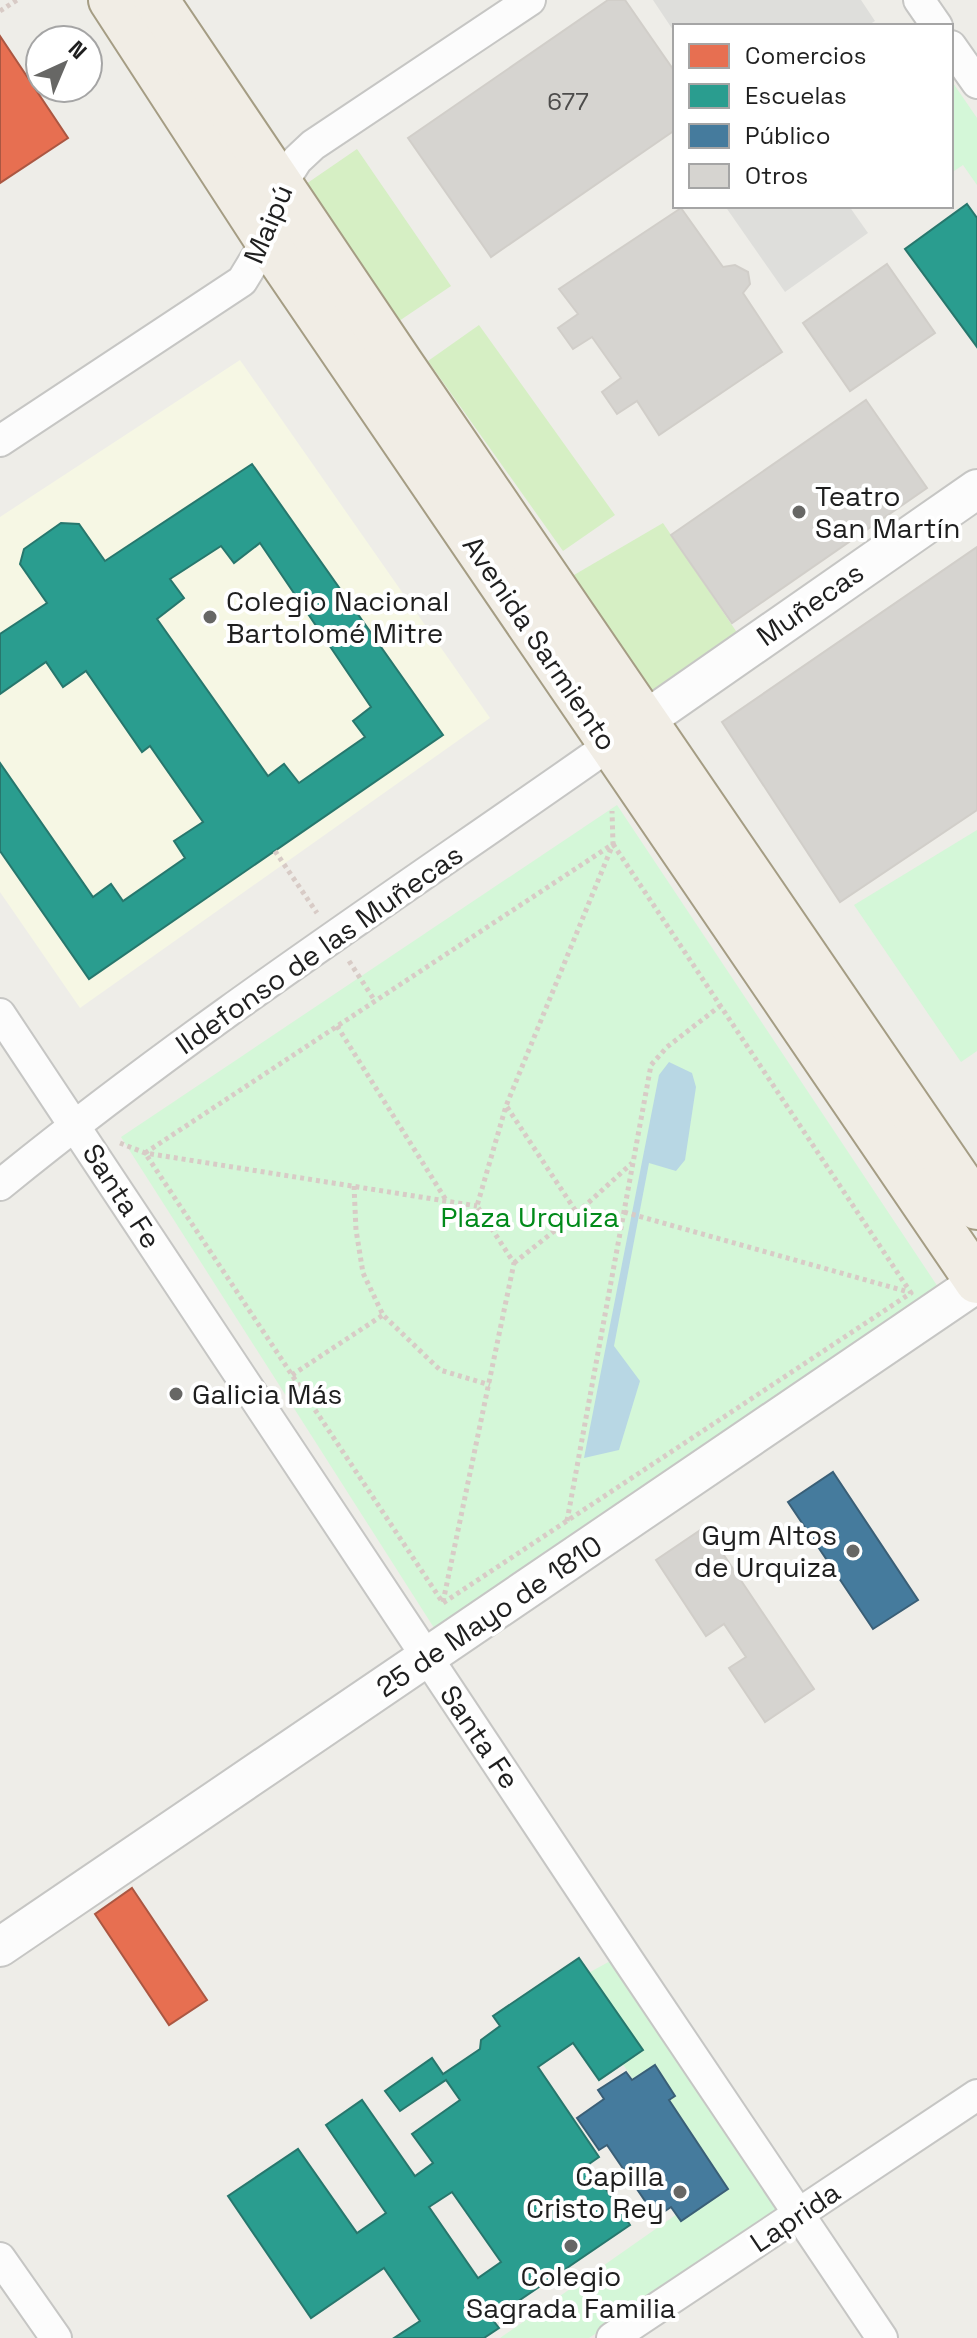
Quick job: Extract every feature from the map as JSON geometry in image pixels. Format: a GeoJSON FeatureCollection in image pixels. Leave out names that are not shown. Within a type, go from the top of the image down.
{"type":"FeatureCollection","features":[{"type":"Feature","properties":{"kind":"main road","name":"Avenida Sarmiento"},"geometry":{"type":"LineString","coordinates":[[111,0],[267,240],[977,1282]]}},
{"type":"Feature","properties":{"kind":"main road","name":"Avenida Sarmiento"},"geometry":{"type":"LineString","coordinates":[[156,0],[977,1207]]}},
{"type":"Feature","properties":{"kind":"street","name":"Maipú"},"geometry":{"type":"LineString","coordinates":[[0,441],[242,281],[267,240],[281,185],[297,160],[313,145],[530,0]]}},
{"type":"Feature","properties":{"kind":"street"},"geometry":{"type":"LineString","coordinates":[[919,0],[936,24]]}},
{"type":"Feature","properties":{"kind":"street"},"geometry":{"type":"LineString","coordinates":[[953,49],[977,83]]}},
{"type":"Feature","properties":{"kind":"street","name":"Muñecas"},"geometry":{"type":"LineString","coordinates":[[644,721],[977,489]]}},
{"type":"Feature","properties":{"kind":"street","name":"Ildefonso de las Muñecas"},"geometry":{"type":"LineString","coordinates":[[0,1185],[75,1124],[333,935],[644,721]]}},
{"type":"Feature","properties":{"kind":"street","name":"Santa Fe"},"geometry":{"type":"LineString","coordinates":[[0,1014],[882,2338]]}},
{"type":"Feature","properties":{"kind":"street","name":"25 de Mayo de 1810"},"geometry":{"type":"LineString","coordinates":[[0,1947],[977,1282]]}},
{"type":"Feature","properties":{"kind":"street","name":"Laprida"},"geometry":{"type":"LineString","coordinates":[[612,2338],[977,2095]]}},
{"type":"Feature","properties":{"kind":"street"},"geometry":{"type":"LineString","coordinates":[[0,2258],[56,2338]]}},
{"type":"Feature","properties":{"kind":"path"},"geometry":{"type":"LineString","coordinates":[[0,11],[17,0]]}},
{"type":"Feature","properties":{"kind":"path"},"geometry":{"type":"LineString","coordinates":[[477,1206],[506,1106],[613,844],[611,802]]}},
{"type":"Feature","properties":{"kind":"path"},"geometry":{"type":"LineString","coordinates":[[145,1153],[613,844]]}},
{"type":"Feature","properties":{"kind":"path"},"geometry":{"type":"LineString","coordinates":[[613,844],[911,1293]]}},
{"type":"Feature","properties":{"kind":"path"},"geometry":{"type":"LineString","coordinates":[[567,1522],[651,1065],[667,1047],[720,1006]]}},
{"type":"Feature","properties":{"kind":"path"},"geometry":{"type":"LineString","coordinates":[[337,1026],[446,1201]]}},
{"type":"Feature","properties":{"kind":"path"},"geometry":{"type":"LineString","coordinates":[[506,1106],[577,1213]]}},
{"type":"Feature","properties":{"kind":"path"},"geometry":{"type":"LineString","coordinates":[[75,1124],[145,1153],[477,1206],[514,1263]]}},
{"type":"Feature","properties":{"kind":"path"},"geometry":{"type":"LineString","coordinates":[[145,1153],[443,1603]]}},
{"type":"Feature","properties":{"kind":"path"},"geometry":{"type":"LineString","coordinates":[[428,1658],[443,1603],[514,1263],[577,1213],[632,1163]]}},
{"type":"Feature","properties":{"kind":"path"},"geometry":{"type":"LineString","coordinates":[[354,1186],[356,1230],[363,1273],[383,1315],[440,1370],[490,1385]]}},
{"type":"Feature","properties":{"kind":"path"},"geometry":{"type":"LineString","coordinates":[[624,1212],[911,1293],[924,1291]]}},
{"type":"Feature","properties":{"kind":"path"},"geometry":{"type":"LineString","coordinates":[[443,1603],[911,1293]]}},
{"type":"Feature","properties":{"kind":"path"},"geometry":{"type":"LineString","coordinates":[[292,1375],[383,1315]]}},
{"type":"Feature","properties":{"kind":"shaded area"},"geometry":{"type":"Polygon","coordinates":[[[653,0],[861,0],[875,21],[870,24],[673,24],[673,30],[653,0]]]}},
{"type":"Feature","properties":{"kind":"shaded area"},"geometry":{"type":"Polygon","coordinates":[[[726,208],[850,208],[868,233],[785,292],[726,208]]]}},
{"type":"Feature","properties":{"kind":"shaded area","name":"Colegio Nacional Bartolomé Mitre"},"geometry":{"type":"Polygon","coordinates":[[[240,360],[490,718],[80,1008],[0,892],[0,517],[240,360]]]}},
{"type":"Feature","properties":{"kind":"green space"},"geometry":{"type":"Polygon","coordinates":[[[953,83],[977,118],[977,185],[963,165],[953,172],[953,83]]]}},
{"type":"Feature","properties":{"kind":"green space"},"geometry":{"type":"Polygon","coordinates":[[[357,149],[451,286],[399,321],[306,184],[357,149]]]}},
{"type":"Feature","properties":{"kind":"green space"},"geometry":{"type":"Polygon","coordinates":[[[479,325],[615,515],[563,551],[428,361],[479,325]]]}},
{"type":"Feature","properties":{"kind":"green space"},"geometry":{"type":"Polygon","coordinates":[[[663,523],[740,637],[644,721],[562,582],[663,523]]]}},
{"type":"Feature","properties":{"kind":"green space","name":"Plaza Urquiza"},"geometry":{"type":"Polygon","coordinates":[[[617,805],[944,1296],[436,1631],[121,1137],[617,805]]]}},
{"type":"Feature","properties":{"kind":"green space"},"geometry":{"type":"Polygon","coordinates":[[[977,830],[977,1051],[961,1062],[854,905],[977,830]]]}},
{"type":"Feature","properties":{"kind":"green space"},"geometry":{"type":"Polygon","coordinates":[[[614,1959],[784,2209],[589,2338],[500,2338],[707,2193],[570,1983],[614,1959]]]}},
{"type":"Feature","properties":{"kind":"water"},"geometry":{"type":"Polygon","coordinates":[[[669,1062],[692,1073],[696,1087],[685,1160],[676,1171],[649,1163],[614,1346],[640,1381],[619,1450],[584,1458],[659,1075],[669,1062]]]}},
{"type":"Feature","properties":{"kind":"building: Comercios"},"geometry":{"type":"Polygon","coordinates":[[[0,36],[24,72],[24,104],[45,104],[68,138],[0,183],[0,36]]]}},
{"type":"Feature","properties":{"kind":"building: Comercios"},"geometry":{"type":"Polygon","coordinates":[[[132,1888],[207,2000],[169,2025],[95,1914],[132,1888]]]}},
{"type":"Feature","properties":{"kind":"building: Escuelas"},"geometry":{"type":"Polygon","coordinates":[[[967,204],[977,218],[977,347],[905,249],[967,204]]]}},
{"type":"Feature","properties":{"kind":"building: Escuelas"},"geometry":{"type":"Polygon","coordinates":[[[252,464],[443,735],[89,979],[0,851],[0,763],[93,897],[111,884],[123,901],[185,858],[174,841],[203,822],[150,746],[142,752],[86,671],[63,687],[46,662],[0,694],[0,634],[47,603],[20,564],[24,549],[61,523],[79,524],[105,561],[252,464]],[[260,543],[234,563],[221,546],[170,579],[184,598],[157,619],[268,776],[284,764],[299,783],[365,737],[353,721],[371,707],[260,543]]]}},
{"type":"Feature","properties":{"kind":"building: Escuelas"},"geometry":{"type":"Polygon","coordinates":[[[579,1958],[643,2050],[599,2080],[573,2043],[538,2067],[599,2157],[589,2164],[630,2225],[492,2319],[499,2328],[484,2338],[394,2338],[420,2321],[384,2268],[311,2318],[228,2196],[298,2149],[357,2233],[386,2213],[326,2125],[362,2100],[415,2176],[433,2163],[412,2134],[460,2100],[446,2080],[400,2111],[385,2091],[432,2058],[443,2074],[480,2049],[481,2040],[500,2026],[493,2016],[579,1958]],[[452,2192],[429,2207],[478,2278],[501,2262],[452,2192]]]}},
{"type":"Feature","properties":{"kind":"building: Público","name":"Gym Altos de Urquiza"},"geometry":{"type":"Polygon","coordinates":[[[833,1472],[918,1600],[873,1629],[788,1502],[833,1472]]]}},
{"type":"Feature","properties":{"kind":"building: Público"},"geometry":{"type":"Polygon","coordinates":[[[655,2065],[675,2096],[669,2100],[728,2189],[681,2221],[671,2207],[656,2217],[607,2145],[599,2150],[577,2118],[604,2099],[598,2090],[626,2072],[632,2080],[655,2065]]]}},
{"type":"Feature","properties":{"kind":"building: Otros"},"geometry":{"type":"Polygon","coordinates":[[[608,0],[625,0],[673,69],[673,131],[491,257],[408,138],[608,0]]]}},
{"type":"Feature","properties":{"kind":"building: Otros"},"geometry":{"type":"Polygon","coordinates":[[[681,208],[723,267],[735,265],[748,272],[750,284],[743,293],[782,352],[659,435],[637,401],[617,414],[602,392],[621,378],[592,337],[573,349],[558,328],[578,314],[559,289],[681,208]]]}},
{"type":"Feature","properties":{"kind":"building: Otros"},"geometry":{"type":"Polygon","coordinates":[[[887,264],[935,333],[850,391],[803,323],[887,264]]]}},
{"type":"Feature","properties":{"kind":"building: Otros","name":"Teatro San Martín"},"geometry":{"type":"Polygon","coordinates":[[[866,400],[927,488],[732,623],[671,535],[866,400]]]}},
{"type":"Feature","properties":{"kind":"building: Otros"},"geometry":{"type":"Polygon","coordinates":[[[977,547],[977,810],[840,902],[722,722],[977,547]]]}},
{"type":"Feature","properties":{"kind":"building: Otros"},"geometry":{"type":"Polygon","coordinates":[[[705,1527],[814,1689],[765,1722],[729,1668],[746,1657],[724,1624],[706,1636],[656,1560],[705,1527]]]}},
{"type":"Feature","properties":{"kind":"place","name":"Teatro San Martín"},"geometry":{"type":"Point","coordinates":[799,512]}},
{"type":"Feature","properties":{"kind":"place","name":"Colegio Nacional Bartolomé Mitre"},"geometry":{"type":"Point","coordinates":[210,617]}},
{"type":"Feature","properties":{"kind":"place","name":"Galicia Más"},"geometry":{"type":"Point","coordinates":[176,1394]}},
{"type":"Feature","properties":{"kind":"place","name":"Gym Altos de Urquiza"},"geometry":{"type":"Point","coordinates":[853,1551]}},
{"type":"Feature","properties":{"kind":"place","name":"Capilla Cristo Rey"},"geometry":{"type":"Point","coordinates":[680,2192]}},
{"type":"Feature","properties":{"kind":"place","name":"Colegio Sagrada Familia"},"geometry":{"type":"Point","coordinates":[571,2246]}}]}
